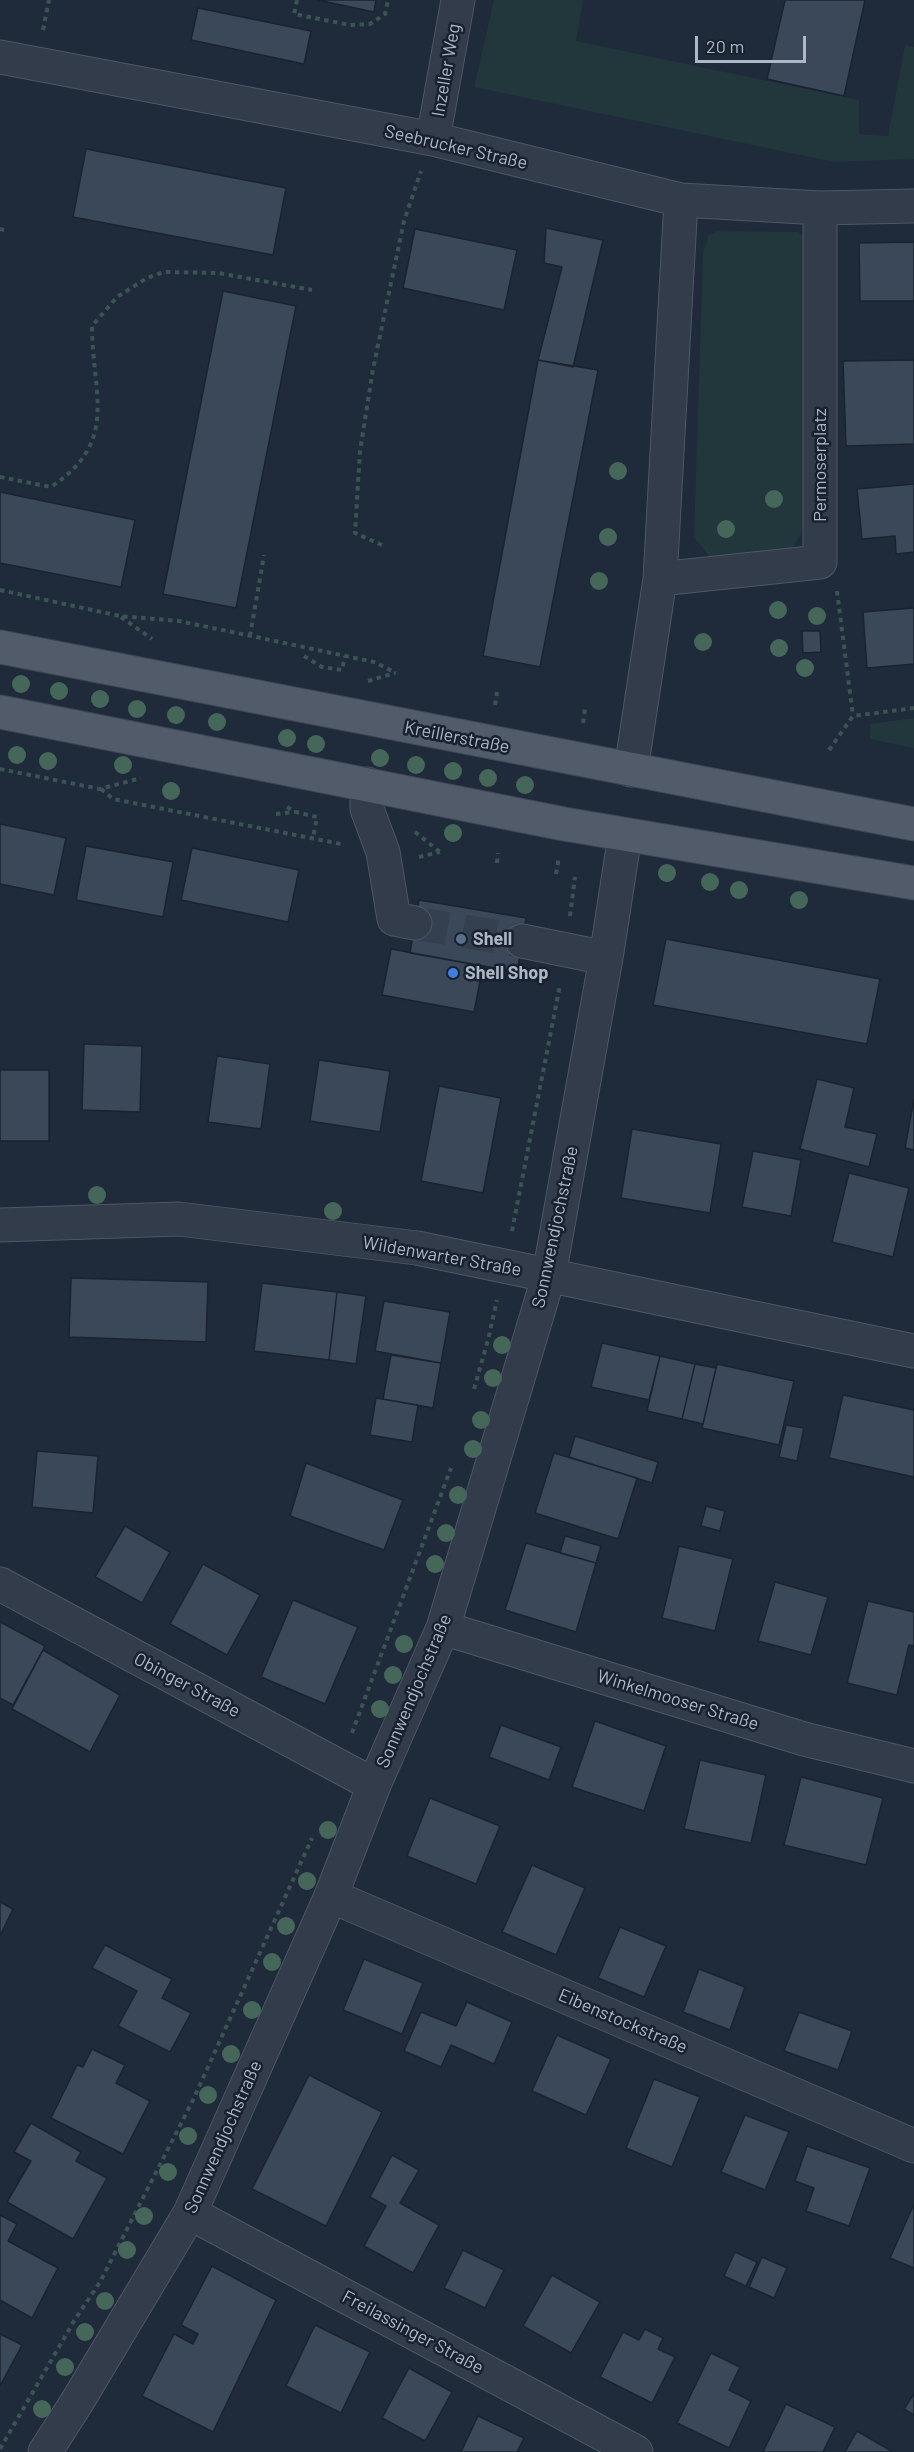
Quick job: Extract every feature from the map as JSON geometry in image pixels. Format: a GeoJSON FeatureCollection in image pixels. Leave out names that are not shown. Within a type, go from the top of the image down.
{"type":"FeatureCollection","features":[{"type":"Feature","properties":{"kind":"main road","name":"Kreillerstraße"},"geometry":{"type":"LineString","coordinates":[[0,647],[914,824]]}},
{"type":"Feature","properties":{"kind":"main road"},"geometry":{"type":"LineString","coordinates":[[0,712],[625,835],[914,883]]}},
{"type":"Feature","properties":{"kind":"street","name":"Inzeller Weg"},"geometry":{"type":"LineString","coordinates":[[433,139],[458,0]]}},
{"type":"Feature","properties":{"kind":"street","name":"Seebrucker Straße"},"geometry":{"type":"LineString","coordinates":[[0,57],[433,139],[681,200],[820,208],[914,206]]}},
{"type":"Feature","properties":{"kind":"street"},"geometry":{"type":"LineString","coordinates":[[631,770],[660,579],[681,200]]}},
{"type":"Feature","properties":{"kind":"street","name":"Permoserplatz"},"geometry":{"type":"LineString","coordinates":[[660,579],[820,562],[820,208]]}},
{"type":"Feature","properties":{"kind":"street"},"geometry":{"type":"LineString","coordinates":[[367,784],[367,809],[383,852],[394,919],[415,923]]}},
{"type":"Feature","properties":{"kind":"street","name":"Sonnwendjochstraße"},"geometry":{"type":"LineString","coordinates":[[45,2452],[190,2212],[331,1896],[374,1785],[444,1628],[549,1275],[606,958],[625,835]]}},
{"type":"Feature","properties":{"kind":"street"},"geometry":{"type":"LineString","coordinates":[[522,941],[606,958]]}},
{"type":"Feature","properties":{"kind":"street","name":"Wildenwarter Straße"},"geometry":{"type":"LineString","coordinates":[[0,1225],[179,1219],[417,1248],[914,1351]]}},
{"type":"Feature","properties":{"kind":"street","name":"Obinger Straße"},"geometry":{"type":"LineString","coordinates":[[0,1584],[374,1785]]}},
{"type":"Feature","properties":{"kind":"street","name":"Winkelmooser Straße"},"geometry":{"type":"LineString","coordinates":[[444,1628],[804,1739],[914,1766]]}},
{"type":"Feature","properties":{"kind":"street","name":"Eibenstockstraße"},"geometry":{"type":"LineString","coordinates":[[331,1896],[914,2146]]}},
{"type":"Feature","properties":{"kind":"street","name":"Freilassinger Straße"},"geometry":{"type":"LineString","coordinates":[[190,2212],[636,2452]]}},
{"type":"Feature","properties":{"kind":"path"},"geometry":{"type":"LineString","coordinates":[[42,36],[49,0]]}},
{"type":"Feature","properties":{"kind":"path"},"geometry":{"type":"LineString","coordinates":[[297,0],[294,14],[350,25],[370,24],[385,14],[388,0]]}},
{"type":"Feature","properties":{"kind":"path"},"geometry":{"type":"LineString","coordinates":[[382,545],[355,533],[360,451],[373,369],[404,221],[418,180]]}},
{"type":"Feature","properties":{"kind":"path"},"geometry":{"type":"LineString","coordinates":[[0,477],[51,487],[70,474],[88,453],[100,414],[92,347],[92,326],[117,297],[147,278],[164,272],[218,273],[312,290]]}},
{"type":"Feature","properties":{"kind":"path"},"geometry":{"type":"LineString","coordinates":[[250,636],[264,555]]}},
{"type":"Feature","properties":{"kind":"path"},"geometry":{"type":"LineString","coordinates":[[828,750],[853,716],[837,588]]}},
{"type":"Feature","properties":{"kind":"path"},"geometry":{"type":"LineString","coordinates":[[0,590],[120,616],[179,621],[374,662],[396,673]]}},
{"type":"Feature","properties":{"kind":"path"},"geometry":{"type":"LineString","coordinates":[[304,656],[322,667]]}},
{"type":"Feature","properties":{"kind":"path"},"geometry":{"type":"LineString","coordinates":[[312,668],[342,670],[345,656]]}},
{"type":"Feature","properties":{"kind":"path"},"geometry":{"type":"LineString","coordinates":[[495,705],[498,692]]}},
{"type":"Feature","properties":{"kind":"path"},"geometry":{"type":"LineString","coordinates":[[853,716],[914,708]]}},
{"type":"Feature","properties":{"kind":"path"},"geometry":{"type":"LineString","coordinates":[[0,769],[100,789],[113,799],[383,852],[415,858],[440,852]]}},
{"type":"Feature","properties":{"kind":"path"},"geometry":{"type":"LineString","coordinates":[[279,802],[296,812],[317,817],[313,838]]}},
{"type":"Feature","properties":{"kind":"path"},"geometry":{"type":"LineString","coordinates":[[276,814],[296,812]]}},
{"type":"Feature","properties":{"kind":"path"},"geometry":{"type":"LineString","coordinates":[[497,863],[498,853]]}},
{"type":"Feature","properties":{"kind":"path"},"geometry":{"type":"LineString","coordinates":[[473,1394],[488,1340],[504,1266],[566,950],[575,877]]}},
{"type":"Feature","properties":{"kind":"path"},"geometry":{"type":"LineString","coordinates":[[340,1767],[454,1458]]}},
{"type":"Feature","properties":{"kind":"path"},"geometry":{"type":"LineString","coordinates":[[0,2449],[74,2321],[100,2282],[193,2100],[315,1831]]}},
{"type":"Feature","properties":{"kind":"green space"},"geometry":{"type":"Polygon","coordinates":[[[494,0],[583,0],[576,41],[859,100],[859,134],[888,136],[905,45],[914,47],[914,159],[834,162],[474,87],[494,0]]]}},
{"type":"Feature","properties":{"kind":"green space"},"geometry":{"type":"Polygon","coordinates":[[[718,231],[798,232],[809,242],[803,474],[805,526],[789,555],[713,561],[694,537],[703,253],[708,236],[718,231]]]}},
{"type":"Feature","properties":{"kind":"green space"},"geometry":{"type":"Polygon","coordinates":[[[914,718],[914,748],[870,739],[870,724],[914,718]]]}},
{"type":"Feature","properties":{"kind":"building"},"geometry":{"type":"Polygon","coordinates":[[[318,0],[376,0],[374,12],[318,0]]]}},
{"type":"Feature","properties":{"kind":"building"},"geometry":{"type":"Polygon","coordinates":[[[785,0],[865,0],[844,96],[767,79],[785,0]]]}},
{"type":"Feature","properties":{"kind":"building"},"geometry":{"type":"Polygon","coordinates":[[[198,8],[311,31],[304,64],[191,40],[198,8]]]}},
{"type":"Feature","properties":{"kind":"building"},"geometry":{"type":"Polygon","coordinates":[[[86,149],[286,188],[273,255],[73,217],[86,149]]]}},
{"type":"Feature","properties":{"kind":"building"},"geometry":{"type":"Polygon","coordinates":[[[546,228],[603,240],[573,367],[538,360],[562,267],[544,263],[546,228]]]}},
{"type":"Feature","properties":{"kind":"building"},"geometry":{"type":"Polygon","coordinates":[[[415,229],[517,250],[504,310],[403,288],[415,229]]]}},
{"type":"Feature","properties":{"kind":"building"},"geometry":{"type":"Polygon","coordinates":[[[914,242],[914,301],[860,301],[859,243],[914,242]]]}},
{"type":"Feature","properties":{"kind":"building"},"geometry":{"type":"Polygon","coordinates":[[[223,291],[296,306],[236,608],[163,594],[223,291]]]}},
{"type":"Feature","properties":{"kind":"building"},"geometry":{"type":"Polygon","coordinates":[[[538,360],[598,370],[540,667],[483,656],[538,360]]]}},
{"type":"Feature","properties":{"kind":"building"},"geometry":{"type":"Polygon","coordinates":[[[914,360],[914,444],[846,446],[843,361],[914,360]]]}},
{"type":"Feature","properties":{"kind":"building"},"geometry":{"type":"Polygon","coordinates":[[[914,484],[914,552],[896,554],[895,536],[862,539],[857,489],[914,484]]]}},
{"type":"Feature","properties":{"kind":"building"},"geometry":{"type":"Polygon","coordinates":[[[0,492],[135,520],[121,587],[0,563],[0,492]]]}},
{"type":"Feature","properties":{"kind":"building"},"geometry":{"type":"Polygon","coordinates":[[[914,608],[914,664],[867,668],[863,612],[914,608]]]}},
{"type":"Feature","properties":{"kind":"building"},"geometry":{"type":"Polygon","coordinates":[[[802,631],[820,631],[821,652],[803,653],[802,631]]]}},
{"type":"Feature","properties":{"kind":"building"},"geometry":{"type":"Polygon","coordinates":[[[0,824],[66,838],[54,895],[0,884],[0,824]]]}},
{"type":"Feature","properties":{"kind":"building"},"geometry":{"type":"Polygon","coordinates":[[[86,846],[173,862],[163,917],[76,900],[86,846]]]}},
{"type":"Feature","properties":{"kind":"building"},"geometry":{"type":"Polygon","coordinates":[[[192,848],[299,870],[288,922],[181,900],[192,848]]]}},
{"type":"Feature","properties":{"kind":"building"},"geometry":{"type":"Polygon","coordinates":[[[419,900],[526,918],[517,972],[410,953],[419,900]]]}},
{"type":"Feature","properties":{"kind":"building"},"geometry":{"type":"Polygon","coordinates":[[[666,939],[880,979],[867,1044],[653,1005],[666,939]]]}},
{"type":"Feature","properties":{"kind":"building"},"geometry":{"type":"Polygon","coordinates":[[[391,949],[483,966],[474,1012],[382,995],[391,949]]]}},
{"type":"Feature","properties":{"kind":"building"},"geometry":{"type":"Polygon","coordinates":[[[84,1044],[142,1046],[140,1112],[82,1110],[84,1044]]]}},
{"type":"Feature","properties":{"kind":"building"},"geometry":{"type":"Polygon","coordinates":[[[217,1056],[270,1064],[261,1129],[208,1122],[217,1056]]]}},
{"type":"Feature","properties":{"kind":"building"},"geometry":{"type":"Polygon","coordinates":[[[319,1060],[390,1071],[380,1132],[310,1121],[319,1060]]]}},
{"type":"Feature","properties":{"kind":"building"},"geometry":{"type":"Polygon","coordinates":[[[0,1070],[49,1070],[49,1141],[0,1141],[0,1070]]]}},
{"type":"Feature","properties":{"kind":"building"},"geometry":{"type":"Polygon","coordinates":[[[817,1079],[854,1088],[845,1127],[877,1134],[869,1167],[800,1149],[817,1079]]]}},
{"type":"Feature","properties":{"kind":"building"},"geometry":{"type":"Polygon","coordinates":[[[439,1086],[501,1098],[483,1193],[421,1181],[439,1086]]]}},
{"type":"Feature","properties":{"kind":"building"},"geometry":{"type":"Polygon","coordinates":[[[914,1099],[914,1150],[905,1148],[914,1099]]]}},
{"type":"Feature","properties":{"kind":"building"},"geometry":{"type":"Polygon","coordinates":[[[632,1129],[721,1144],[710,1213],[621,1198],[632,1129]]]}},
{"type":"Feature","properties":{"kind":"building"},"geometry":{"type":"Polygon","coordinates":[[[753,1151],[801,1160],[791,1216],[742,1207],[753,1151]]]}},
{"type":"Feature","properties":{"kind":"building"},"geometry":{"type":"Polygon","coordinates":[[[849,1173],[909,1188],[893,1257],[832,1242],[849,1173]]]}},
{"type":"Feature","properties":{"kind":"building"},"geometry":{"type":"Polygon","coordinates":[[[71,1278],[208,1282],[206,1342],[69,1337],[71,1278]]]}},
{"type":"Feature","properties":{"kind":"building"},"geometry":{"type":"Polygon","coordinates":[[[262,1283],[337,1292],[329,1360],[254,1351],[262,1283]]]}},
{"type":"Feature","properties":{"kind":"building"},"geometry":{"type":"Polygon","coordinates":[[[337,1292],[366,1296],[356,1364],[329,1360],[337,1292]]]}},
{"type":"Feature","properties":{"kind":"building"},"geometry":{"type":"Polygon","coordinates":[[[384,1301],[450,1312],[441,1363],[375,1351],[384,1301]]]}},
{"type":"Feature","properties":{"kind":"building"},"geometry":{"type":"Polygon","coordinates":[[[602,1343],[660,1356],[649,1400],[591,1387],[602,1343]]]}},
{"type":"Feature","properties":{"kind":"building"},"geometry":{"type":"Polygon","coordinates":[[[391,1355],[441,1363],[433,1408],[383,1399],[391,1355]]]}},
{"type":"Feature","properties":{"kind":"building"},"geometry":{"type":"Polygon","coordinates":[[[660,1356],[695,1364],[682,1419],[647,1411],[660,1356]]]}},
{"type":"Feature","properties":{"kind":"building"},"geometry":{"type":"Polygon","coordinates":[[[695,1364],[716,1368],[703,1424],[682,1419],[695,1364]]]}},
{"type":"Feature","properties":{"kind":"building"},"geometry":{"type":"Polygon","coordinates":[[[717,1364],[794,1381],[779,1445],[702,1428],[717,1364]]]}},
{"type":"Feature","properties":{"kind":"building"},"geometry":{"type":"Polygon","coordinates":[[[843,1395],[914,1410],[914,1477],[829,1458],[843,1395]]]}},
{"type":"Feature","properties":{"kind":"building"},"geometry":{"type":"Polygon","coordinates":[[[376,1398],[418,1405],[412,1442],[370,1435],[376,1398]]]}},
{"type":"Feature","properties":{"kind":"building"},"geometry":{"type":"Polygon","coordinates":[[[786,1425],[804,1428],[797,1461],[779,1457],[786,1425]]]}},
{"type":"Feature","properties":{"kind":"building"},"geometry":{"type":"Polygon","coordinates":[[[575,1436],[658,1462],[652,1483],[569,1457],[575,1436]]]}},
{"type":"Feature","properties":{"kind":"building"},"geometry":{"type":"Polygon","coordinates":[[[37,1451],[98,1456],[93,1513],[32,1507],[37,1451]]]}},
{"type":"Feature","properties":{"kind":"building"},"geometry":{"type":"Polygon","coordinates":[[[554,1453],[637,1478],[618,1539],[535,1513],[554,1453]]]}},
{"type":"Feature","properties":{"kind":"building"},"geometry":{"type":"Polygon","coordinates":[[[306,1463],[403,1500],[384,1550],[290,1516],[306,1463]]]}},
{"type":"Feature","properties":{"kind":"building"},"geometry":{"type":"Polygon","coordinates":[[[706,1506],[725,1511],[720,1531],[701,1526],[706,1506]]]}},
{"type":"Feature","properties":{"kind":"building"},"geometry":{"type":"Polygon","coordinates":[[[125,1526],[170,1552],[142,1603],[95,1577],[125,1526]]]}},
{"type":"Feature","properties":{"kind":"building"},"geometry":{"type":"Polygon","coordinates":[[[565,1536],[601,1546],[596,1563],[560,1553],[565,1536]]]}},
{"type":"Feature","properties":{"kind":"building"},"geometry":{"type":"Polygon","coordinates":[[[526,1543],[596,1563],[576,1632],[505,1610],[526,1543]]]}},
{"type":"Feature","properties":{"kind":"building"},"geometry":{"type":"Polygon","coordinates":[[[679,1546],[733,1559],[715,1631],[662,1618],[679,1546]]]}},
{"type":"Feature","properties":{"kind":"building"},"geometry":{"type":"Polygon","coordinates":[[[203,1564],[260,1595],[227,1655],[170,1624],[203,1564]]]}},
{"type":"Feature","properties":{"kind":"building"},"geometry":{"type":"Polygon","coordinates":[[[775,1582],[828,1597],[811,1655],[758,1641],[775,1582]]]}},
{"type":"Feature","properties":{"kind":"building"},"geometry":{"type":"Polygon","coordinates":[[[293,1600],[358,1627],[325,1704],[261,1677],[293,1600]]]}},
{"type":"Feature","properties":{"kind":"building"},"geometry":{"type":"Polygon","coordinates":[[[868,1601],[914,1612],[914,1646],[909,1645],[897,1695],[847,1683],[868,1601]]]}},
{"type":"Feature","properties":{"kind":"building"},"geometry":{"type":"Polygon","coordinates":[[[0,1622],[45,1646],[13,1705],[0,1698],[0,1622]]]}},
{"type":"Feature","properties":{"kind":"building"},"geometry":{"type":"Polygon","coordinates":[[[43,1650],[120,1695],[90,1752],[12,1709],[43,1650]]]}},
{"type":"Feature","properties":{"kind":"building"},"geometry":{"type":"Polygon","coordinates":[[[595,1721],[666,1746],[644,1811],[572,1787],[595,1721]]]}},
{"type":"Feature","properties":{"kind":"building"},"geometry":{"type":"Polygon","coordinates":[[[501,1725],[561,1747],[549,1780],[489,1757],[501,1725]]]}},
{"type":"Feature","properties":{"kind":"building"},"geometry":{"type":"Polygon","coordinates":[[[700,1760],[766,1775],[751,1843],[684,1829],[700,1760]]]}},
{"type":"Feature","properties":{"kind":"building"},"geometry":{"type":"Polygon","coordinates":[[[801,1777],[883,1798],[866,1865],[784,1845],[801,1777]]]}},
{"type":"Feature","properties":{"kind":"building"},"geometry":{"type":"Polygon","coordinates":[[[430,1798],[500,1826],[476,1884],[407,1856],[430,1798]]]}},
{"type":"Feature","properties":{"kind":"building"},"geometry":{"type":"Polygon","coordinates":[[[532,1865],[585,1888],[556,1955],[502,1932],[532,1865]]]}},
{"type":"Feature","properties":{"kind":"building"},"geometry":{"type":"Polygon","coordinates":[[[0,1902],[13,1909],[0,1936],[0,1902]]]}},
{"type":"Feature","properties":{"kind":"building"},"geometry":{"type":"Polygon","coordinates":[[[620,1927],[666,1946],[644,1997],[598,1978],[620,1927]]]}},
{"type":"Feature","properties":{"kind":"building"},"geometry":{"type":"Polygon","coordinates":[[[105,1945],[172,1979],[162,1998],[191,2013],[170,2052],[118,2026],[137,1991],[92,1968],[105,1945]]]}},
{"type":"Feature","properties":{"kind":"building"},"geometry":{"type":"Polygon","coordinates":[[[364,1959],[423,1983],[402,2034],[343,2010],[364,1959]]]}},
{"type":"Feature","properties":{"kind":"building"},"geometry":{"type":"Polygon","coordinates":[[[699,1969],[745,1987],[730,2030],[683,2012],[699,1969]]]}},
{"type":"Feature","properties":{"kind":"building"},"geometry":{"type":"Polygon","coordinates":[[[467,2002],[512,2022],[494,2064],[451,2045],[441,2067],[404,2051],[421,2012],[456,2026],[467,2002]]]}},
{"type":"Feature","properties":{"kind":"building"},"geometry":{"type":"Polygon","coordinates":[[[799,2012],[852,2031],[838,2070],[784,2051],[799,2012]]]}},
{"type":"Feature","properties":{"kind":"building"},"geometry":{"type":"Polygon","coordinates":[[[557,2035],[611,2059],[586,2115],[532,2091],[557,2035]]]}},
{"type":"Feature","properties":{"kind":"building"},"geometry":{"type":"Polygon","coordinates":[[[92,2049],[125,2065],[116,2083],[150,2101],[123,2154],[51,2118],[77,2065],[83,2067],[92,2049]]]}},
{"type":"Feature","properties":{"kind":"building"},"geometry":{"type":"Polygon","coordinates":[[[309,2075],[382,2112],[326,2226],[252,2189],[309,2075]]]}},
{"type":"Feature","properties":{"kind":"building"},"geometry":{"type":"Polygon","coordinates":[[[654,2079],[700,2097],[672,2167],[626,2148],[654,2079]]]}},
{"type":"Feature","properties":{"kind":"building"},"geometry":{"type":"Polygon","coordinates":[[[745,2115],[789,2132],[765,2190],[721,2172],[745,2115]]]}},
{"type":"Feature","properties":{"kind":"building"},"geometry":{"type":"Polygon","coordinates":[[[31,2123],[81,2152],[76,2161],[107,2178],[73,2239],[7,2202],[31,2161],[14,2152],[31,2123]]]}},
{"type":"Feature","properties":{"kind":"building"},"geometry":{"type":"Polygon","coordinates":[[[807,2146],[870,2168],[849,2226],[806,2211],[814,2188],[795,2181],[807,2146]]]}},
{"type":"Feature","properties":{"kind":"building"},"geometry":{"type":"Polygon","coordinates":[[[392,2155],[419,2170],[400,2203],[439,2225],[413,2273],[364,2246],[386,2206],[370,2197],[392,2155]]]}},
{"type":"Feature","properties":{"kind":"building"},"geometry":{"type":"Polygon","coordinates":[[[914,2204],[914,2268],[890,2258],[914,2204]]]}},
{"type":"Feature","properties":{"kind":"building"},"geometry":{"type":"Polygon","coordinates":[[[0,2215],[17,2224],[8,2241],[58,2268],[32,2318],[0,2300],[0,2215]]]}},
{"type":"Feature","properties":{"kind":"building"},"geometry":{"type":"Polygon","coordinates":[[[463,2250],[504,2270],[485,2308],[444,2288],[463,2250]]]}},
{"type":"Feature","properties":{"kind":"building"},"geometry":{"type":"Polygon","coordinates":[[[735,2252],[757,2262],[746,2286],[724,2276],[735,2252]]]}},
{"type":"Feature","properties":{"kind":"building"},"geometry":{"type":"Polygon","coordinates":[[[762,2257],[787,2268],[774,2298],[749,2287],[762,2257]]]}},
{"type":"Feature","properties":{"kind":"building"},"geometry":{"type":"Polygon","coordinates":[[[212,2266],[276,2300],[213,2432],[142,2396],[174,2334],[193,2344],[198,2334],[181,2325],[212,2266]]]}},
{"type":"Feature","properties":{"kind":"building"},"geometry":{"type":"Polygon","coordinates":[[[552,2275],[600,2302],[571,2353],[523,2326],[552,2275]]]}},
{"type":"Feature","properties":{"kind":"building"},"geometry":{"type":"Polygon","coordinates":[[[315,2325],[370,2352],[341,2413],[286,2386],[315,2325]]]}},
{"type":"Feature","properties":{"kind":"building"},"geometry":{"type":"Polygon","coordinates":[[[645,2329],[663,2338],[658,2349],[675,2357],[652,2403],[600,2377],[623,2332],[639,2340],[645,2329]]]}},
{"type":"Feature","properties":{"kind":"building"},"geometry":{"type":"Polygon","coordinates":[[[0,2334],[22,2345],[0,2386],[0,2334]]]}},
{"type":"Feature","properties":{"kind":"building"},"geometry":{"type":"Polygon","coordinates":[[[711,2353],[740,2367],[729,2390],[751,2401],[729,2448],[677,2423],[711,2353]]]}},
{"type":"Feature","properties":{"kind":"building"},"geometry":{"type":"Polygon","coordinates":[[[409,2368],[452,2392],[425,2441],[382,2418],[409,2368]]]}},
{"type":"Feature","properties":{"kind":"building"},"geometry":{"type":"Polygon","coordinates":[[[914,2394],[914,2415],[904,2409],[914,2394]]]}},
{"type":"Feature","properties":{"kind":"building"},"geometry":{"type":"Polygon","coordinates":[[[786,2404],[835,2427],[823,2452],[763,2452],[786,2404]]]}},
{"type":"Feature","properties":{"kind":"building"},"geometry":{"type":"Polygon","coordinates":[[[478,2416],[524,2438],[517,2452],[461,2452],[478,2416]]]}},
{"type":"Feature","properties":{"kind":"building"},"geometry":{"type":"Polygon","coordinates":[[[857,2431],[893,2452],[845,2452],[857,2431]]]}},
{"type":"Feature","properties":{"kind":"tunnel"},"geometry":{"type":"LineString","coordinates":[[415,923],[522,941]]}},
{"type":"Feature","properties":{"kind":"place","name":"Shell"},"geometry":{"type":"Point","coordinates":[461,939]}},
{"type":"Feature","properties":{"kind":"place","name":"Shell Shop"},"geometry":{"type":"Point","coordinates":[453,973]}}]}
